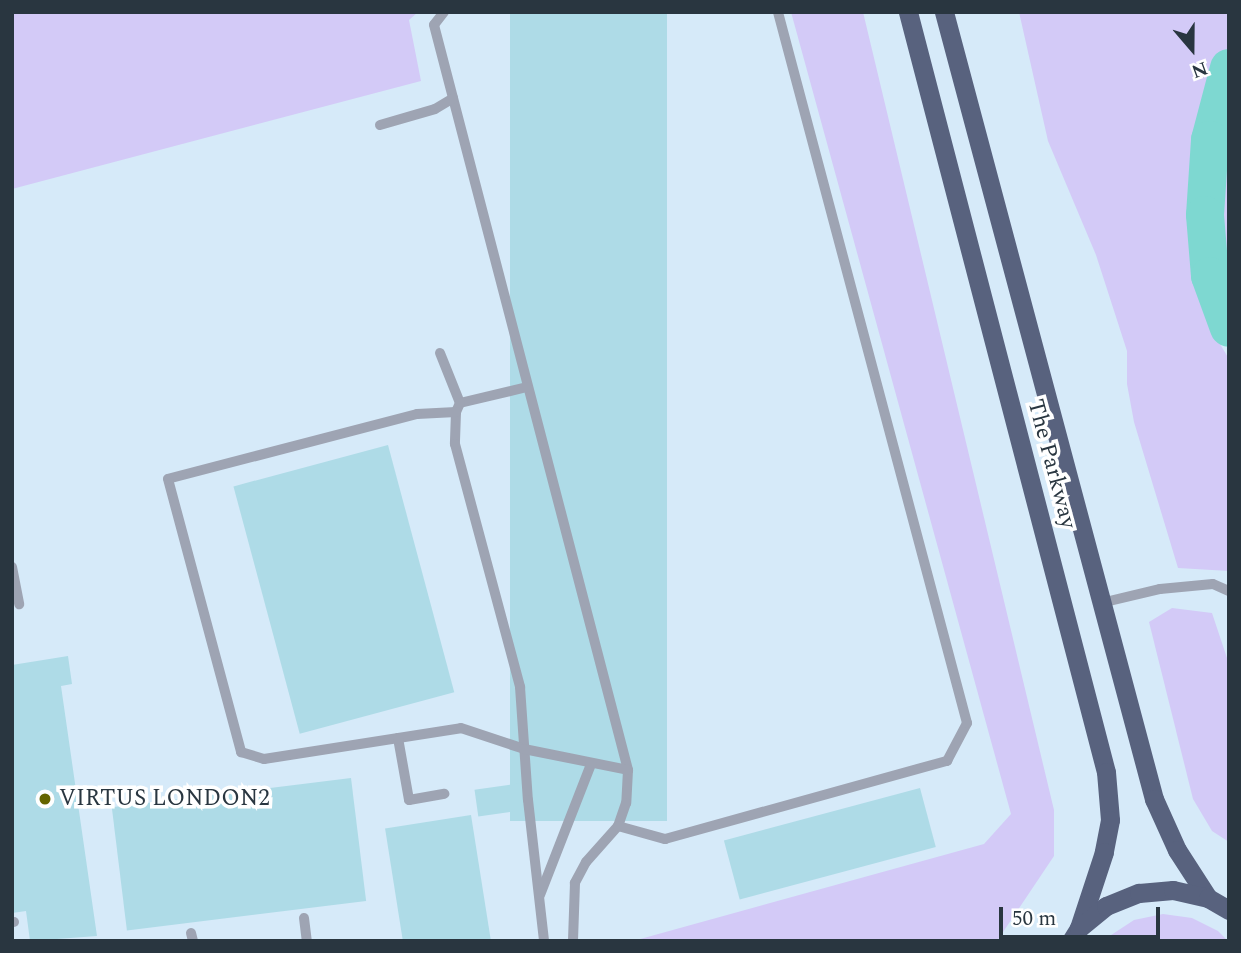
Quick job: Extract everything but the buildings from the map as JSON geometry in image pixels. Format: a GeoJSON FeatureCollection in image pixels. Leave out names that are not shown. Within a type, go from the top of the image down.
{"type":"FeatureCollection","features":[{"type":"Feature","properties":{"kind":"highway","name":"The Parkway"},"geometry":{"type":"LineString","coordinates":[[908,12],[1108,783],[1110,820],[1104,852],[1075,935]]}},
{"type":"Feature","properties":{"kind":"highway","name":"The Parkway"},"geometry":{"type":"LineString","coordinates":[[944,12],[1154,799],[1177,850],[1208,898]]}},
{"type":"Feature","properties":{"kind":"highway"},"geometry":{"type":"LineString","coordinates":[[1075,935],[1106,906],[1139,893],[1173,890],[1208,898],[1229,911]]}},
{"type":"Feature","properties":{"kind":"lane"},"geometry":{"type":"LineString","coordinates":[[444,12],[434,25],[628,770],[626,803],[618,826],[586,862],[575,883],[573,941]]}},
{"type":"Feature","properties":{"kind":"lane"},"geometry":{"type":"LineString","coordinates":[[618,826],[665,839],[947,761],[967,723],[778,12]]}},
{"type":"Feature","properties":{"kind":"lane"},"geometry":{"type":"LineString","coordinates":[[380,125],[435,109],[453,98]]}},
{"type":"Feature","properties":{"kind":"lane"},"geometry":{"type":"LineString","coordinates":[[440,353],[458,407],[455,444],[520,687],[544,941]]}},
{"type":"Feature","properties":{"kind":"lane"},"geometry":{"type":"LineString","coordinates":[[527,387],[458,407],[417,414],[168,479],[241,752],[264,759],[461,729],[524,749],[628,770]]}},
{"type":"Feature","properties":{"kind":"lane"},"geometry":{"type":"LineString","coordinates":[[12,567],[19,604]]}},
{"type":"Feature","properties":{"kind":"lane"},"geometry":{"type":"LineString","coordinates":[[1101,603],[1160,589],[1213,584],[1229,592]]}},
{"type":"Feature","properties":{"kind":"lane"},"geometry":{"type":"LineString","coordinates":[[398,738],[409,800],[444,794]]}},
{"type":"Feature","properties":{"kind":"lane"},"geometry":{"type":"LineString","coordinates":[[540,896],[590,764]]}},
{"type":"Feature","properties":{"kind":"lane"},"geometry":{"type":"LineString","coordinates":[[304,918],[307,941]]}},
{"type":"Feature","properties":{"kind":"shaded area"},"geometry":{"type":"Polygon","coordinates":[[[12,12],[418,12],[409,20],[421,81],[12,189],[12,12]]]}},
{"type":"Feature","properties":{"kind":"shaded area"},"geometry":{"type":"Polygon","coordinates":[[[791,12],[863,12],[1054,810],[1054,856],[997,941],[633,941],[984,844],[1011,814],[791,12]]]}},
{"type":"Feature","properties":{"kind":"shaded area"},"geometry":{"type":"Polygon","coordinates":[[[1019,12],[1229,12],[1229,311],[1219,269],[1216,205],[1219,151],[1195,150],[1189,180],[1198,278],[1220,344],[1229,359],[1229,571],[1178,568],[1134,422],[1127,384],[1127,351],[1096,255],[1048,141],[1019,12]]]}},
{"type":"Feature","properties":{"kind":"shaded area"},"geometry":{"type":"Polygon","coordinates":[[[1172,608],[1212,613],[1229,664],[1229,842],[1212,831],[1193,799],[1149,622],[1172,608]]]}},
{"type":"Feature","properties":{"kind":"shaded area"},"geometry":{"type":"Polygon","coordinates":[[[1163,914],[1192,918],[1218,931],[1228,941],[1102,941],[1134,920],[1163,914]]]}},
{"type":"Feature","properties":{"kind":"waterway"},"geometry":{"type":"LineString","coordinates":[[1229,68],[1210,140],[1205,215],[1210,276],[1229,328]]}},
{"type":"Feature","properties":{"kind":"place","name":"VIRTUS LONDON2"},"geometry":{"type":"Point","coordinates":[45,799]}}]}
